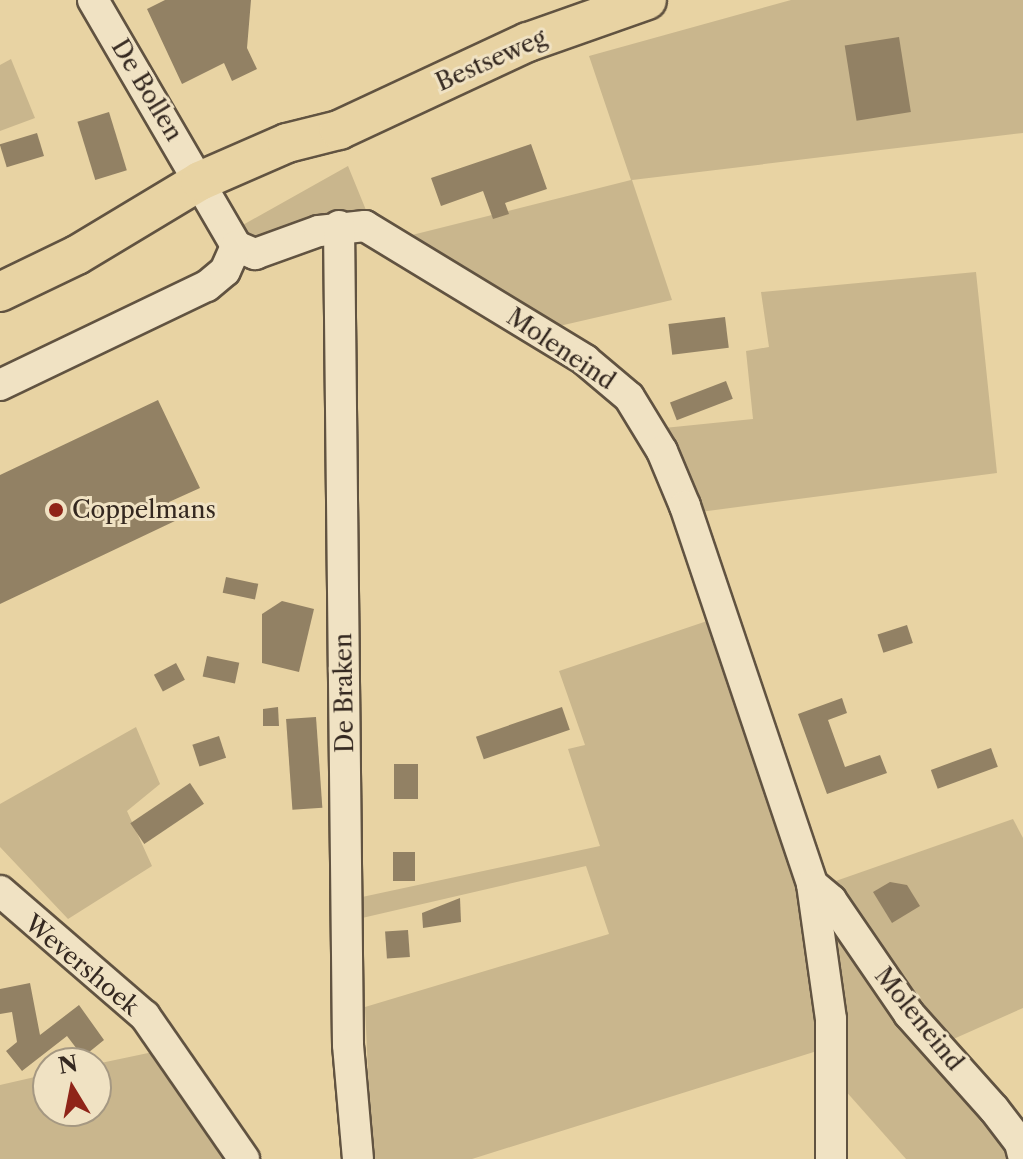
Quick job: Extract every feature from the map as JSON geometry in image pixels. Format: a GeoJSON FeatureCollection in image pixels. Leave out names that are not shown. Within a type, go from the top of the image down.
{"type":"FeatureCollection","features":[{"type":"Feature","properties":{"kind":"main road","name":"Bestseweg"},"geometry":{"type":"LineString","coordinates":[[0,292],[206,193],[287,143],[339,130],[528,42],[647,0]]}},
{"type":"Feature","properties":{"kind":"street","name":"De Bollen"},"geometry":{"type":"LineString","coordinates":[[93,0],[206,193]]}},
{"type":"Feature","properties":{"kind":"street"},"geometry":{"type":"LineString","coordinates":[[0,385],[207,286],[225,271],[236,246],[206,193]]}},
{"type":"Feature","properties":{"kind":"street","name":"Moleneind"},"geometry":{"type":"LineString","coordinates":[[236,246],[255,254],[339,226],[365,226],[585,360],[629,397],[662,451],[685,506],[812,884],[831,1019],[831,1159]]}},
{"type":"Feature","properties":{"kind":"street","name":"De Braken"},"geometry":{"type":"LineString","coordinates":[[339,226],[348,1045],[358,1159]]}},
{"type":"Feature","properties":{"kind":"street","name":"Moleneind"},"geometry":{"type":"LineString","coordinates":[[812,884],[831,900],[909,1014],[994,1109],[1020,1143],[1023,1155]]}},
{"type":"Feature","properties":{"kind":"street","name":"Wevershoek"},"geometry":{"type":"LineString","coordinates":[[0,891],[145,1016],[244,1159]]}},
{"type":"Feature","properties":{"kind":"shaded area"},"geometry":{"type":"Polygon","coordinates":[[[791,0],[1023,0],[1023,133],[632,180],[672,300],[555,327],[408,236],[631,180],[589,56],[791,0]]]}},
{"type":"Feature","properties":{"kind":"shaded area"},"geometry":{"type":"Polygon","coordinates":[[[11,59],[35,118],[0,131],[0,65],[11,59]]]}},
{"type":"Feature","properties":{"kind":"shaded area"},"geometry":{"type":"Polygon","coordinates":[[[348,166],[368,215],[339,211],[250,241],[241,226],[348,166]]]}},
{"type":"Feature","properties":{"kind":"shaded area"},"geometry":{"type":"Polygon","coordinates":[[[976,272],[997,473],[700,512],[664,428],[753,419],[746,351],[769,347],[761,292],[976,272]]]}},
{"type":"Feature","properties":{"kind":"shaded area"},"geometry":{"type":"Polygon","coordinates":[[[716,618],[791,853],[807,940],[817,1051],[472,1159],[372,1159],[365,1007],[609,934],[586,866],[362,918],[362,897],[600,846],[568,749],[585,745],[559,671],[716,618]]]}},
{"type":"Feature","properties":{"kind":"shaded area"},"geometry":{"type":"Polygon","coordinates":[[[136,727],[160,784],[127,811],[152,866],[68,919],[0,847],[0,804],[136,727]]]}},
{"type":"Feature","properties":{"kind":"shaded area"},"geometry":{"type":"Polygon","coordinates":[[[1013,819],[1023,838],[1023,1008],[949,1041],[830,883],[1013,819]]]}},
{"type":"Feature","properties":{"kind":"shaded area"},"geometry":{"type":"Polygon","coordinates":[[[830,917],[1014,1159],[906,1159],[843,1088],[830,917]]]}},
{"type":"Feature","properties":{"kind":"shaded area"},"geometry":{"type":"Polygon","coordinates":[[[153,1052],[224,1159],[0,1159],[0,1085],[32,1078],[32,1127],[112,1127],[112,1061],[153,1052]]]}},
{"type":"Feature","properties":{"kind":"building"},"geometry":{"type":"Polygon","coordinates":[[[165,0],[251,0],[247,48],[257,69],[232,81],[224,63],[182,84],[147,9],[165,0]]]}},
{"type":"Feature","properties":{"kind":"building"},"geometry":{"type":"Polygon","coordinates":[[[899,37],[911,112],[857,121],[845,46],[899,37]]]}},
{"type":"Feature","properties":{"kind":"building"},"geometry":{"type":"Polygon","coordinates":[[[109,112],[127,170],[95,180],[77,122],[109,112]]]}},
{"type":"Feature","properties":{"kind":"building"},"geometry":{"type":"Polygon","coordinates":[[[37,133],[44,156],[7,167],[0,144],[37,133]]]}},
{"type":"Feature","properties":{"kind":"building"},"geometry":{"type":"Polygon","coordinates":[[[531,144],[547,189],[505,203],[509,214],[493,219],[483,191],[441,206],[431,178],[531,144]]]}},
{"type":"Feature","properties":{"kind":"building"},"geometry":{"type":"Polygon","coordinates":[[[725,317],[729,348],[672,355],[668,324],[725,317]]]}},
{"type":"Feature","properties":{"kind":"building"},"geometry":{"type":"Polygon","coordinates":[[[726,381],[733,399],[677,420],[670,403],[726,381]]]}},
{"type":"Feature","properties":{"kind":"building"},"geometry":{"type":"Polygon","coordinates":[[[158,400],[200,488],[169,502],[177,520],[0,604],[0,475],[158,400]]]}},
{"type":"Feature","properties":{"kind":"building"},"geometry":{"type":"Polygon","coordinates":[[[226,577],[258,584],[255,600],[223,593],[226,577]]]}},
{"type":"Feature","properties":{"kind":"building"},"geometry":{"type":"Polygon","coordinates":[[[282,601],[314,609],[299,672],[262,663],[262,614],[282,601]]]}},
{"type":"Feature","properties":{"kind":"building"},"geometry":{"type":"Polygon","coordinates":[[[907,625],[913,643],[883,653],[878,635],[907,625]]]}},
{"type":"Feature","properties":{"kind":"building"},"geometry":{"type":"Polygon","coordinates":[[[207,656],[239,663],[235,683],[203,677],[207,656]]]}},
{"type":"Feature","properties":{"kind":"building"},"geometry":{"type":"Polygon","coordinates":[[[176,663],[185,680],[163,692],[154,675],[176,663]]]}},
{"type":"Feature","properties":{"kind":"building"},"geometry":{"type":"Polygon","coordinates":[[[842,698],[847,713],[828,720],[845,767],[880,755],[887,773],[827,794],[798,714],[842,698]]]}},
{"type":"Feature","properties":{"kind":"building"},"geometry":{"type":"Polygon","coordinates":[[[278,707],[279,726],[263,726],[263,709],[278,707]]]}},
{"type":"Feature","properties":{"kind":"building"},"geometry":{"type":"Polygon","coordinates":[[[562,707],[570,730],[484,759],[476,737],[562,707]]]}},
{"type":"Feature","properties":{"kind":"building"},"geometry":{"type":"Polygon","coordinates":[[[316,717],[322,808],[292,810],[286,719],[316,717]]]}},
{"type":"Feature","properties":{"kind":"building"},"geometry":{"type":"Polygon","coordinates":[[[219,736],[226,758],[199,767],[192,745],[219,736]]]}},
{"type":"Feature","properties":{"kind":"building"},"geometry":{"type":"Polygon","coordinates":[[[991,748],[998,767],[938,789],[931,770],[991,748]]]}},
{"type":"Feature","properties":{"kind":"building"},"geometry":{"type":"Polygon","coordinates":[[[394,764],[418,764],[418,799],[394,799],[394,764]]]}},
{"type":"Feature","properties":{"kind":"building"},"geometry":{"type":"Polygon","coordinates":[[[190,783],[204,804],[144,844],[130,823],[190,783]]]}},
{"type":"Feature","properties":{"kind":"building"},"geometry":{"type":"Polygon","coordinates":[[[393,852],[415,852],[415,881],[393,881],[393,852]]]}},
{"type":"Feature","properties":{"kind":"building"},"geometry":{"type":"Polygon","coordinates":[[[890,882],[907,885],[920,906],[892,923],[873,892],[890,882]]]}},
{"type":"Feature","properties":{"kind":"building"},"geometry":{"type":"Polygon","coordinates":[[[460,898],[461,922],[423,928],[422,913],[460,898]]]}},
{"type":"Feature","properties":{"kind":"building"},"geometry":{"type":"Polygon","coordinates":[[[408,930],[410,957],[387,959],[385,932],[408,930]]]}},
{"type":"Feature","properties":{"kind":"building"},"geometry":{"type":"Polygon","coordinates":[[[30,983],[40,1035],[79,1005],[104,1040],[95,1047],[75,1047],[67,1036],[53,1047],[32,1047],[32,1063],[22,1071],[6,1051],[17,1042],[12,1012],[0,1014],[0,989],[30,983]]]}},
{"type":"Feature","properties":{"kind":"place","name":"Coppelmans"},"geometry":{"type":"Point","coordinates":[56,510]}}]}
